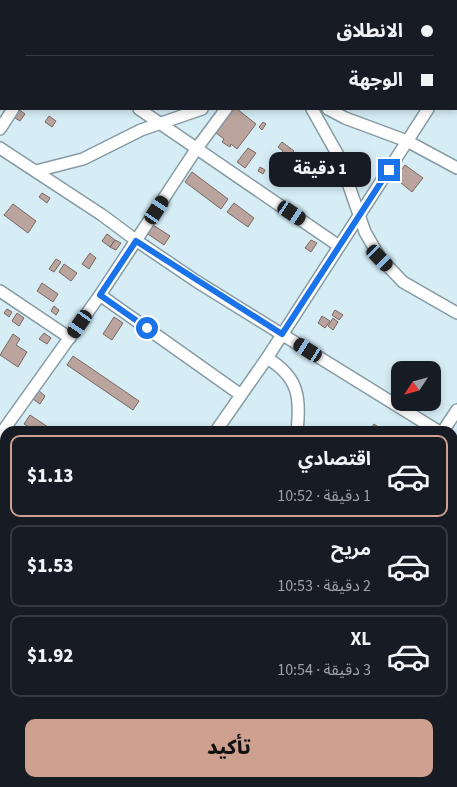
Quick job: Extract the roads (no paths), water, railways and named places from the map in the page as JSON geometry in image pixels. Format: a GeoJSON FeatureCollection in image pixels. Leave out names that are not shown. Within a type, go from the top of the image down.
{"type":"FeatureCollection","features":[{"type":"Feature","properties":{"kind":"street"},"geometry":{"type":"LineString","coordinates":[[0,129],[12,110]]}},
{"type":"Feature","properties":{"kind":"street"},"geometry":{"type":"LineString","coordinates":[[140,110],[339,246]]}},
{"type":"Feature","properties":{"kind":"street"},"geometry":{"type":"LineString","coordinates":[[36,171],[83,159],[120,139],[159,123],[199,110]]}},
{"type":"Feature","properties":{"kind":"street"},"geometry":{"type":"LineString","coordinates":[[6,426],[100,295],[197,148],[225,110]]}},
{"type":"Feature","properties":{"kind":"street"},"geometry":{"type":"LineString","coordinates":[[313,110],[339,157],[365,232],[380,258],[398,277],[412,288],[457,313]]}},
{"type":"Feature","properties":{"kind":"street"},"geometry":{"type":"LineString","coordinates":[[330,110],[345,118],[407,141],[457,168]]}},
{"type":"Feature","properties":{"kind":"street"},"geometry":{"type":"LineString","coordinates":[[219,426],[267,358],[427,110]]}},
{"type":"Feature","properties":{"kind":"street"},"geometry":{"type":"LineString","coordinates":[[0,148],[102,215],[136,241],[430,426]]}},
{"type":"Feature","properties":{"kind":"street"},"geometry":{"type":"LineString","coordinates":[[0,291],[70,338]]}},
{"type":"Feature","properties":{"kind":"street"},"geometry":{"type":"LineString","coordinates":[[100,295],[241,395]]}},
{"type":"Feature","properties":{"kind":"street"},"geometry":{"type":"LineString","coordinates":[[267,358],[288,374],[296,390],[299,414],[297,426]]}},
{"type":"Feature","properties":{"kind":"street"},"geometry":{"type":"LineString","coordinates":[[446,426],[457,410]]}}]}
